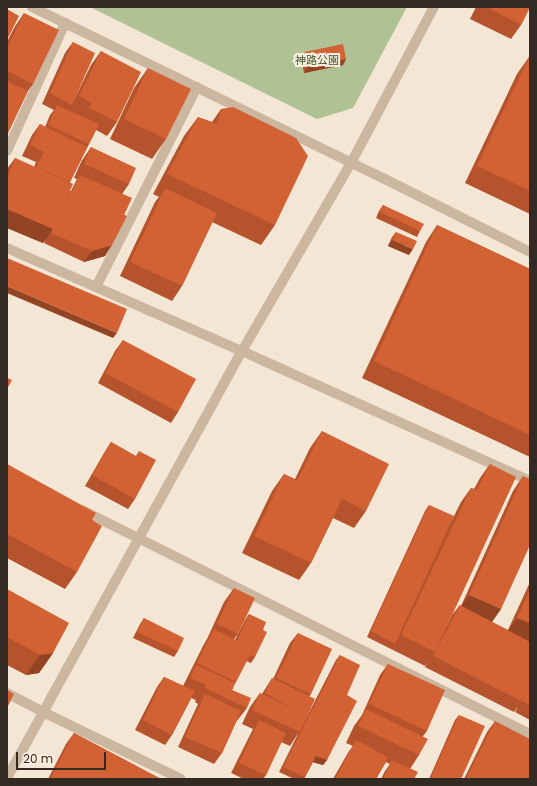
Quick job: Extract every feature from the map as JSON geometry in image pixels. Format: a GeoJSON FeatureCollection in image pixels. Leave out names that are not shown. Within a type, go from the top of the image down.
{"type":"FeatureCollection","features":[{"type":"Feature","properties":{"kind":"street"},"geometry":{"type":"LineString","coordinates":[[32,7],[351,162],[530,252]]}},
{"type":"Feature","properties":{"kind":"street"},"geometry":{"type":"LineString","coordinates":[[7,778],[242,351],[351,162],[434,7]]}},
{"type":"Feature","properties":{"kind":"street"},"geometry":{"type":"LineString","coordinates":[[7,151],[65,24]]}},
{"type":"Feature","properties":{"kind":"street"},"geometry":{"type":"LineString","coordinates":[[96,287],[197,87]]}},
{"type":"Feature","properties":{"kind":"street"},"geometry":{"type":"LineString","coordinates":[[7,248],[242,351],[530,482]]}},
{"type":"Feature","properties":{"kind":"street"},"geometry":{"type":"LineString","coordinates":[[69,503],[530,734]]}},
{"type":"Feature","properties":{"kind":"street"},"geometry":{"type":"LineString","coordinates":[[7,692],[43,712],[181,779]]}},
{"type":"Feature","properties":{"kind":"green space","name":"神路公園"},"geometry":{"type":"Polygon","coordinates":[[[90,7],[407,7],[353,108],[317,119],[90,7]]]}},
{"type":"Feature","properties":{"kind":"building"},"geometry":{"type":"Polygon","coordinates":[[[486,7],[530,7],[521,25],[486,7]]]}},
{"type":"Feature","properties":{"kind":"building"},"geometry":{"type":"Polygon","coordinates":[[[7,9],[19,16],[7,40],[7,9]]]}},
{"type":"Feature","properties":{"kind":"building"},"geometry":{"type":"Polygon","coordinates":[[[24,13],[59,30],[33,84],[7,71],[7,48],[24,13]]]}},
{"type":"Feature","properties":{"kind":"building"},"geometry":{"type":"Polygon","coordinates":[[[73,42],[95,53],[72,105],[50,93],[73,42]]]}},
{"type":"Feature","properties":{"kind":"building"},"geometry":{"type":"Polygon","coordinates":[[[343,44],[346,59],[308,67],[305,52],[343,44]]]}},
{"type":"Feature","properties":{"kind":"building"},"geometry":{"type":"Polygon","coordinates":[[[101,51],[141,72],[117,122],[89,108],[92,103],[79,96],[101,51]]]}},
{"type":"Feature","properties":{"kind":"building"},"geometry":{"type":"Polygon","coordinates":[[[529,57],[530,58],[530,191],[477,166],[529,57]]]}},
{"type":"Feature","properties":{"kind":"building"},"geometry":{"type":"Polygon","coordinates":[[[148,68],[191,89],[166,139],[124,119],[148,68]]]}},
{"type":"Feature","properties":{"kind":"building"},"geometry":{"type":"Polygon","coordinates":[[[7,81],[28,91],[7,135],[7,81]]]}},
{"type":"Feature","properties":{"kind":"building"},"geometry":{"type":"Polygon","coordinates":[[[57,105],[99,124],[89,144],[48,125],[57,105]]]}},
{"type":"Feature","properties":{"kind":"building"},"geometry":{"type":"Polygon","coordinates":[[[233,107],[296,138],[308,156],[275,225],[167,174],[198,117],[217,124],[221,109],[233,107]]]}},
{"type":"Feature","properties":{"kind":"building"},"geometry":{"type":"Polygon","coordinates":[[[40,124],[87,147],[70,182],[36,167],[44,152],[30,145],[40,124]]]}},
{"type":"Feature","properties":{"kind":"building"},"geometry":{"type":"Polygon","coordinates":[[[91,147],[136,168],[129,184],[84,164],[91,147]]]}},
{"type":"Feature","properties":{"kind":"building"},"geometry":{"type":"Polygon","coordinates":[[[15,158],[73,184],[53,229],[7,209],[7,178],[15,158]]]}},
{"type":"Feature","properties":{"kind":"building"},"geometry":{"type":"Polygon","coordinates":[[[80,175],[132,198],[124,215],[72,192],[80,175]]]}},
{"type":"Feature","properties":{"kind":"building"},"geometry":{"type":"Polygon","coordinates":[[[165,188],[217,213],[182,286],[130,262],[165,188]]]}},
{"type":"Feature","properties":{"kind":"building"},"geometry":{"type":"Polygon","coordinates":[[[70,191],[127,216],[112,245],[92,251],[51,233],[70,191]]]}},
{"type":"Feature","properties":{"kind":"building"},"geometry":{"type":"Polygon","coordinates":[[[383,205],[424,224],[420,231],[380,212],[383,205]]]}},
{"type":"Feature","properties":{"kind":"building"},"geometry":{"type":"Polygon","coordinates":[[[437,225],[530,269],[530,435],[374,361],[437,225]]]}},
{"type":"Feature","properties":{"kind":"building"},"geometry":{"type":"Polygon","coordinates":[[[396,232],[417,241],[413,249],[392,240],[396,232]]]}},
{"type":"Feature","properties":{"kind":"building"},"geometry":{"type":"Polygon","coordinates":[[[7,258],[127,309],[117,333],[7,286],[7,258]]]}},
{"type":"Feature","properties":{"kind":"building"},"geometry":{"type":"Polygon","coordinates":[[[123,340],[196,379],[178,412],[105,373],[123,340]]]}},
{"type":"Feature","properties":{"kind":"building"},"geometry":{"type":"Polygon","coordinates":[[[7,378],[12,380],[7,389],[7,378]]]}},
{"type":"Feature","properties":{"kind":"building"},"geometry":{"type":"Polygon","coordinates":[[[322,431],[389,464],[366,511],[342,499],[311,563],[254,536],[284,474],[297,481],[322,431]]]}},
{"type":"Feature","properties":{"kind":"building"},"geometry":{"type":"Polygon","coordinates":[[[111,442],[137,457],[139,451],[156,460],[135,499],[92,475],[111,442]]]}},
{"type":"Feature","properties":{"kind":"building"},"geometry":{"type":"Polygon","coordinates":[[[7,464],[96,513],[92,520],[102,526],[77,572],[7,534],[7,464]]]}},
{"type":"Feature","properties":{"kind":"building"},"geometry":{"type":"Polygon","coordinates":[[[490,464],[516,477],[435,652],[401,635],[471,488],[477,490],[490,464]]]}},
{"type":"Feature","properties":{"kind":"building"},"geometry":{"type":"Polygon","coordinates":[[[523,476],[530,479],[530,545],[501,609],[469,595],[523,476]]]}},
{"type":"Feature","properties":{"kind":"building"},"geometry":{"type":"Polygon","coordinates":[[[429,505],[454,516],[395,644],[371,631],[429,505]]]}},
{"type":"Feature","properties":{"kind":"building"},"geometry":{"type":"Polygon","coordinates":[[[234,588],[255,598],[238,634],[217,624],[234,588]]]}},
{"type":"Feature","properties":{"kind":"building"},"geometry":{"type":"Polygon","coordinates":[[[7,589],[69,623],[53,653],[40,655],[7,637],[7,589]]]}},
{"type":"Feature","properties":{"kind":"building"},"geometry":{"type":"Polygon","coordinates":[[[530,590],[530,623],[517,618],[530,590]]]}},
{"type":"Feature","properties":{"kind":"building"},"geometry":{"type":"Polygon","coordinates":[[[460,605],[530,642],[530,685],[521,701],[433,656],[460,605]]]}},
{"type":"Feature","properties":{"kind":"building"},"geometry":{"type":"Polygon","coordinates":[[[249,614],[266,622],[263,630],[267,632],[255,657],[250,655],[253,649],[237,641],[249,614]]]}},
{"type":"Feature","properties":{"kind":"building"},"geometry":{"type":"Polygon","coordinates":[[[144,618],[184,638],[178,651],[137,632],[144,618]]]}},
{"type":"Feature","properties":{"kind":"building"},"geometry":{"type":"Polygon","coordinates":[[[214,629],[253,649],[236,682],[197,663],[214,629]]]}},
{"type":"Feature","properties":{"kind":"building"},"geometry":{"type":"Polygon","coordinates":[[[298,633],[332,649],[311,694],[276,678],[298,633]]]}},
{"type":"Feature","properties":{"kind":"building"},"geometry":{"type":"Polygon","coordinates":[[[340,655],[360,665],[347,695],[357,701],[327,760],[316,756],[305,777],[283,767],[340,655]]]}},
{"type":"Feature","properties":{"kind":"building"},"geometry":{"type":"Polygon","coordinates":[[[388,664],[445,690],[427,731],[369,704],[388,664]]]}},
{"type":"Feature","properties":{"kind":"building"},"geometry":{"type":"Polygon","coordinates":[[[196,665],[235,683],[232,690],[251,698],[247,708],[205,688],[206,685],[190,678],[196,665]]]}},
{"type":"Feature","properties":{"kind":"building"},"geometry":{"type":"Polygon","coordinates":[[[164,677],[195,691],[172,735],[143,720],[164,677]]]}},
{"type":"Feature","properties":{"kind":"building"},"geometry":{"type":"Polygon","coordinates":[[[272,678],[315,699],[300,732],[252,710],[260,693],[296,710],[265,693],[272,678]]]}},
{"type":"Feature","properties":{"kind":"building"},"geometry":{"type":"Polygon","coordinates":[[[530,685],[530,705],[522,701],[530,685]]]}},
{"type":"Feature","properties":{"kind":"building"},"geometry":{"type":"Polygon","coordinates":[[[7,690],[14,694],[7,708],[7,690]]]}},
{"type":"Feature","properties":{"kind":"building"},"geometry":{"type":"Polygon","coordinates":[[[205,694],[241,711],[222,753],[185,737],[205,694]]]}},
{"type":"Feature","properties":{"kind":"building"},"geometry":{"type":"Polygon","coordinates":[[[366,709],[428,739],[419,755],[358,726],[366,709]]]}},
{"type":"Feature","properties":{"kind":"building"},"geometry":{"type":"Polygon","coordinates":[[[459,715],[485,726],[461,779],[430,779],[459,715]]]}},
{"type":"Feature","properties":{"kind":"building"},"geometry":{"type":"Polygon","coordinates":[[[259,720],[286,733],[266,775],[239,763],[259,720]]]}},
{"type":"Feature","properties":{"kind":"building"},"geometry":{"type":"Polygon","coordinates":[[[495,721],[530,739],[530,779],[466,779],[495,721]]]}},
{"type":"Feature","properties":{"kind":"building"},"geometry":{"type":"Polygon","coordinates":[[[74,733],[161,779],[50,779],[74,733]]]}},
{"type":"Feature","properties":{"kind":"building"},"geometry":{"type":"Polygon","coordinates":[[[356,740],[388,757],[376,779],[335,779],[356,740]]]}},
{"type":"Feature","properties":{"kind":"building"},"geometry":{"type":"Polygon","coordinates":[[[392,760],[418,772],[414,779],[383,779],[392,760]]]}}]}
